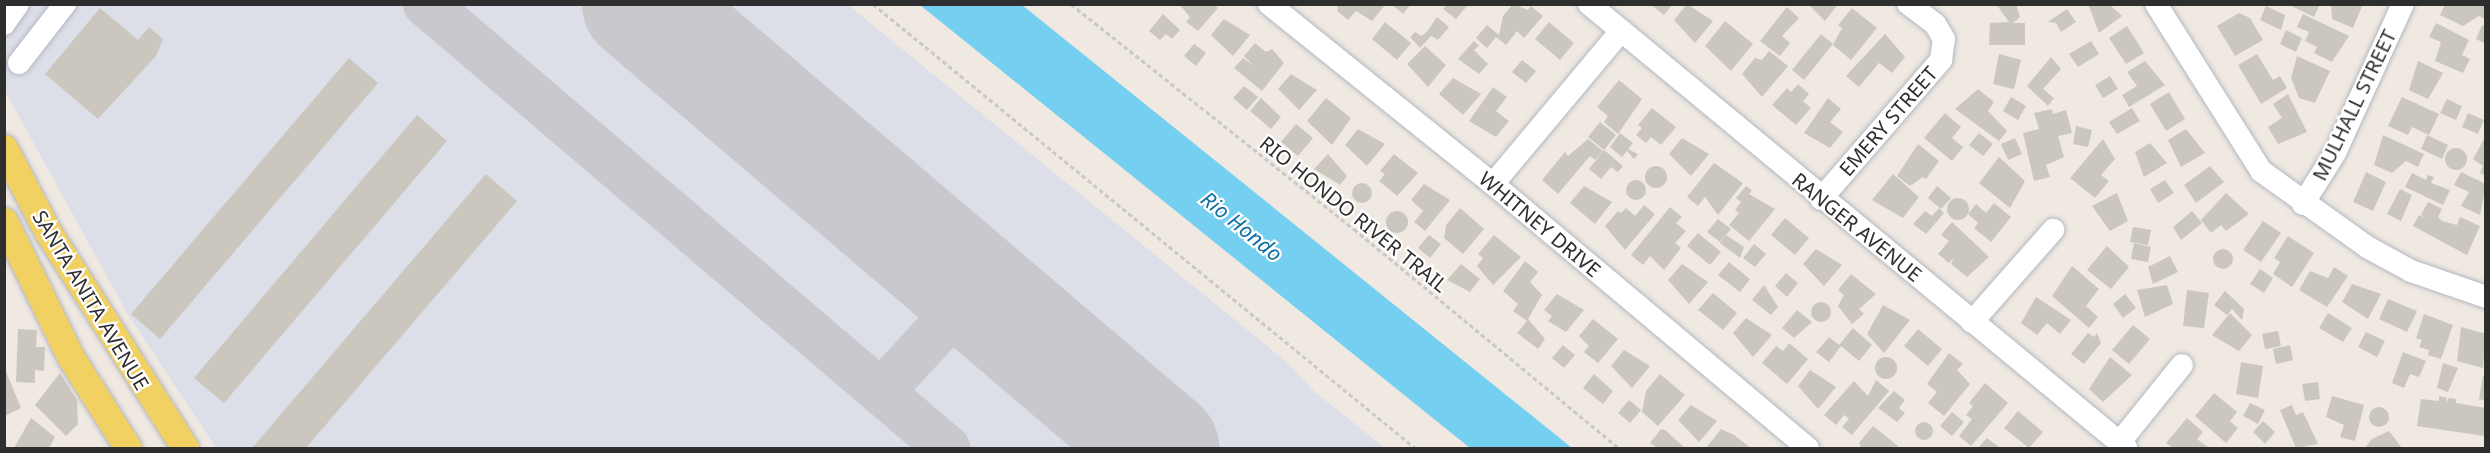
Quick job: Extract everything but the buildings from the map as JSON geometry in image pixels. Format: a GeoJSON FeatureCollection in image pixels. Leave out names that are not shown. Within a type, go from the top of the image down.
{"type":"FeatureCollection","features":[{"type":"Feature","properties":{"kind":"main road","name":"SANTA ANITA AVENUE"},"geometry":{"type":"LineString","coordinates":[[4,147],[48,232],[185,448]]}},
{"type":"Feature","properties":{"kind":"main road","name":"SANTA ANITA AVENUE"},"geometry":{"type":"LineString","coordinates":[[4,220],[70,356],[128,448]]}},
{"type":"Feature","properties":{"kind":"street"},"geometry":{"type":"LineString","coordinates":[[4,24],[18,4]]}},
{"type":"Feature","properties":{"kind":"street"},"geometry":{"type":"LineString","coordinates":[[19,63],[65,4]]}},
{"type":"Feature","properties":{"kind":"street","name":"WHITNEY DRIVE"},"geometry":{"type":"LineString","coordinates":[[1269,4],[1492,184],[1808,448]]}},
{"type":"Feature","properties":{"kind":"street","name":"RANGER AVENUE"},"geometry":{"type":"LineString","coordinates":[[1589,4],[1821,199],[2122,446]]}},
{"type":"Feature","properties":{"kind":"street","name":"EMERY STREET"},"geometry":{"type":"LineString","coordinates":[[1821,199],[1941,60],[1944,39],[1935,24],[1908,4]]}},
{"type":"Feature","properties":{"kind":"street","name":"MULHALL STREET"},"geometry":{"type":"LineString","coordinates":[[2303,204],[2335,153],[2403,4]]}},
{"type":"Feature","properties":{"kind":"street"},"geometry":{"type":"LineString","coordinates":[[2160,6],[2261,171],[2303,204],[2411,270],[2486,297]]}},
{"type":"Feature","properties":{"kind":"street"},"geometry":{"type":"LineString","coordinates":[[1492,184],[1621,31]]}},
{"type":"Feature","properties":{"kind":"street"},"geometry":{"type":"LineString","coordinates":[[1972,322],[2053,230]]}},
{"type":"Feature","properties":{"kind":"street"},"geometry":{"type":"LineString","coordinates":[[2122,446],[2182,365]]}},
{"type":"Feature","properties":{"kind":"path"},"geometry":{"type":"LineString","coordinates":[[873,4],[1415,448]]}},
{"type":"Feature","properties":{"kind":"path","name":"RIO HONDO RIVER TRAIL"},"geometry":{"type":"LineString","coordinates":[[1071,4],[1380,250],[1619,448]]}},
{"type":"Feature","properties":{"kind":"shaded area"},"geometry":{"type":"Polygon","coordinates":[[[5,5],[848,5],[1283,359],[1315,392],[1385,448],[216,448],[127,313],[5,91],[5,5]]]}},
{"type":"Feature","properties":{"kind":"water","name":"Rio Hondo"},"geometry":{"type":"Polygon","coordinates":[[[920,5],[1022,5],[1572,448],[1470,448],[920,5]]]}},
{"type":"Feature","properties":{"kind":"taxiway"},"geometry":{"type":"LineString","coordinates":[[426,4],[947,448]]}},
{"type":"Feature","properties":{"kind":"taxiway"},"geometry":{"type":"LineString","coordinates":[[881,392],[975,290]]}},
{"type":"Feature","properties":{"kind":"runway"},"geometry":{"type":"LineString","coordinates":[[640,4],[1161,448]]}}]}
